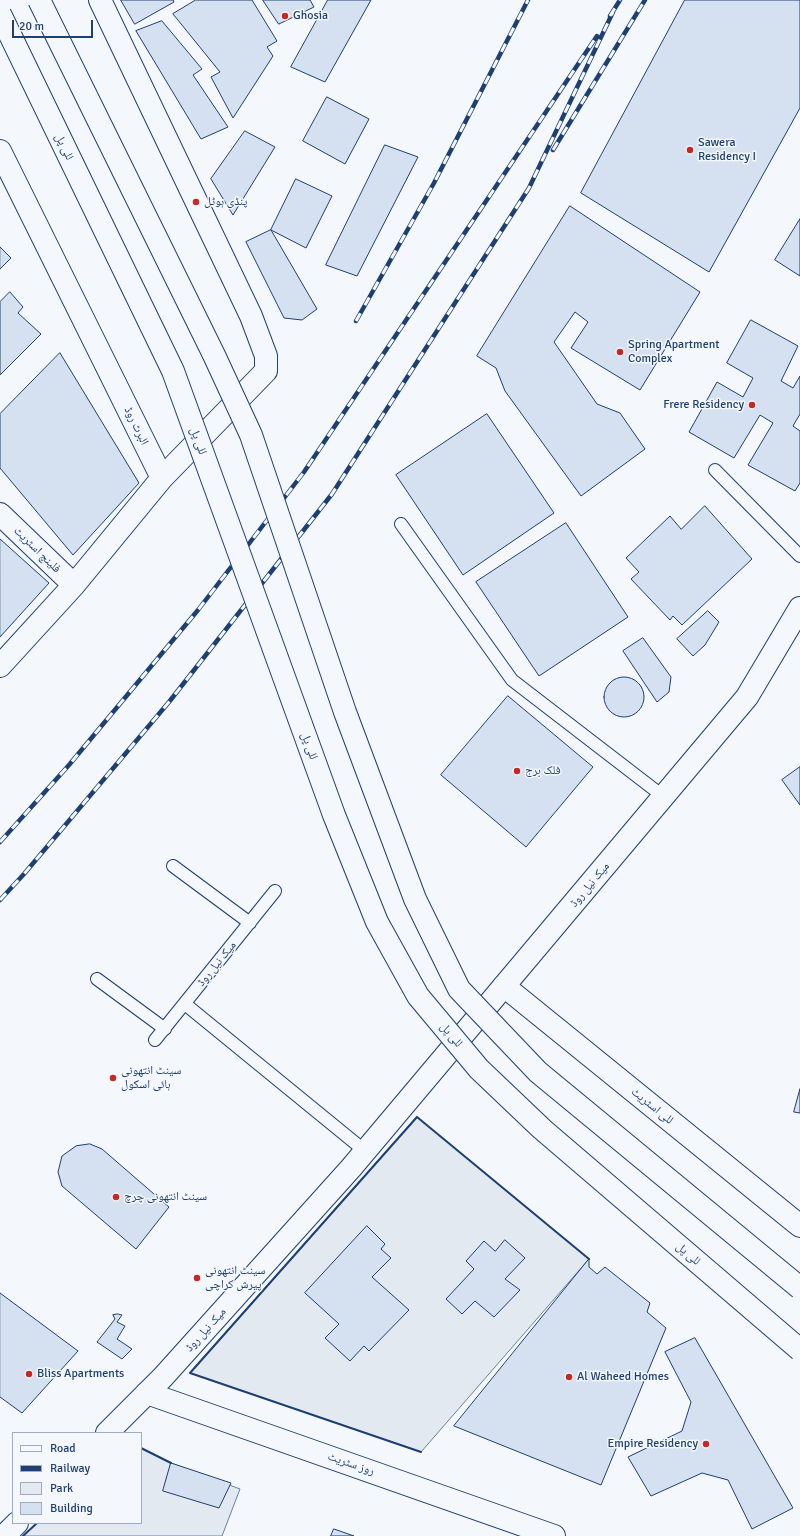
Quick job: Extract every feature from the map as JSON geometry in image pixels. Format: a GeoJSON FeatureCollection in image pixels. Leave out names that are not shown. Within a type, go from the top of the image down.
{"type":"FeatureCollection","features":[{"type":"Feature","properties":{"kind":"street"},"geometry":{"type":"LineString","coordinates":[[39,0],[214,355],[251,435],[345,712],[415,899],[459,989],[538,1072],[800,1288]]}},
{"type":"Feature","properties":{"kind":"street"},"geometry":{"type":"LineString","coordinates":[[0,666],[74,585],[162,478],[266,371],[266,356],[251,316],[100,0]]}},
{"type":"Feature","properties":{"kind":"street","name":"للی پل"},"geometry":{"type":"LineString","coordinates":[[0,14],[173,371],[334,815],[377,922],[418,996],[479,1069],[542,1129],[800,1350]]}},
{"type":"Feature","properties":{"kind":"street","name":"البرٹ روڈ"},"geometry":{"type":"LineString","coordinates":[[0,151],[162,478]]}},
{"type":"Feature","properties":{"kind":"street","name":"فلینچ اسٹریٹ"},"geometry":{"type":"LineString","coordinates":[[0,514],[74,585]]}},
{"type":"Feature","properties":{"kind":"street","name":"میک نیل روڈ"},"geometry":{"type":"LineString","coordinates":[[108,1432],[163,1377],[365,1151],[664,796],[747,697],[800,608]]}},
{"type":"Feature","properties":{"kind":"street","name":"للی اسٹریٹ"},"geometry":{"type":"LineString","coordinates":[[504,986],[800,1226]]}},
{"type":"Feature","properties":{"kind":"street","name":"روز سٹریٹ"},"geometry":{"type":"LineString","coordinates":[[147,1393],[554,1536]]}},
{"type":"Feature","properties":{"kind":"street"},"geometry":{"type":"LineString","coordinates":[[4,1536],[16,1524]]}},
{"type":"Feature","properties":{"kind":"lane"},"geometry":{"type":"LineString","coordinates":[[715,470],[800,556]]}},
{"type":"Feature","properties":{"kind":"lane"},"geometry":{"type":"LineString","coordinates":[[401,524],[512,680],[664,796]]}},
{"type":"Feature","properties":{"kind":"lane"},"geometry":{"type":"LineString","coordinates":[[173,866],[250,923]]}},
{"type":"Feature","properties":{"kind":"lane","name":"میک نیل روڈ"},"geometry":{"type":"LineString","coordinates":[[155,1040],[276,891]]}},
{"type":"Feature","properties":{"kind":"lane"},"geometry":{"type":"LineString","coordinates":[[97,979],[165,1029]]}},
{"type":"Feature","properties":{"kind":"lane"},"geometry":{"type":"LineString","coordinates":[[184,1004],[365,1151]]}},
{"type":"Feature","properties":{"kind":"green space"},"geometry":{"type":"Polygon","coordinates":[[[417,1117],[589,1259],[421,1452],[190,1373],[417,1117]]]}},
{"type":"Feature","properties":{"kind":"green space"},"geometry":{"type":"Polygon","coordinates":[[[142,1448],[171,1463],[240,1489],[222,1536],[23,1536],[36,1524],[142,1524],[142,1448]]]}},
{"type":"Feature","properties":{"kind":"building"},"geometry":{"type":"Polygon","coordinates":[[[121,0],[173,0],[174,2],[135,24],[121,0]]]}},
{"type":"Feature","properties":{"kind":"building"},"geometry":{"type":"Polygon","coordinates":[[[196,0],[252,0],[277,41],[267,47],[273,56],[233,118],[211,77],[220,72],[173,14],[196,0]]]}},
{"type":"Feature","properties":{"kind":"building","name":"Ghosia"},"geometry":{"type":"Polygon","coordinates":[[[263,0],[310,0],[314,7],[279,24],[263,0]]]}},
{"type":"Feature","properties":{"kind":"building"},"geometry":{"type":"Polygon","coordinates":[[[328,0],[371,0],[325,82],[291,67],[328,0]]]}},
{"type":"Feature","properties":{"kind":"building","name":"Sawera Residency I"},"geometry":{"type":"Polygon","coordinates":[[[685,0],[800,0],[800,108],[709,272],[581,193],[685,0]]]}},
{"type":"Feature","properties":{"kind":"building"},"geometry":{"type":"Polygon","coordinates":[[[162,21],[202,69],[193,75],[228,127],[201,139],[136,31],[162,21]]]}},
{"type":"Feature","properties":{"kind":"building"},"geometry":{"type":"Polygon","coordinates":[[[327,97],[369,119],[345,164],[303,141],[327,97]]]}},
{"type":"Feature","properties":{"kind":"building"},"geometry":{"type":"Polygon","coordinates":[[[245,131],[275,147],[233,215],[211,179],[245,131]]]}},
{"type":"Feature","properties":{"kind":"building"},"geometry":{"type":"Polygon","coordinates":[[[385,145],[418,157],[357,276],[326,265],[385,145]]]}},
{"type":"Feature","properties":{"kind":"building"},"geometry":{"type":"Polygon","coordinates":[[[296,179],[332,196],[306,248],[271,230],[296,179]]]}},
{"type":"Feature","properties":{"kind":"building","name":"Spring Apartment Complex"},"geometry":{"type":"Polygon","coordinates":[[[570,206],[700,292],[640,390],[571,348],[588,322],[575,312],[554,342],[597,404],[620,413],[645,449],[581,496],[505,391],[496,368],[477,356],[570,206]]]}},
{"type":"Feature","properties":{"kind":"building"},"geometry":{"type":"Polygon","coordinates":[[[800,219],[800,276],[775,260],[800,219]]]}},
{"type":"Feature","properties":{"kind":"building"},"geometry":{"type":"Polygon","coordinates":[[[271,230],[317,309],[302,320],[284,318],[246,242],[271,230]]]}},
{"type":"Feature","properties":{"kind":"building"},"geometry":{"type":"Polygon","coordinates":[[[0,247],[11,258],[0,269],[0,247]]]}},
{"type":"Feature","properties":{"kind":"building"},"geometry":{"type":"Polygon","coordinates":[[[10,292],[23,307],[18,313],[41,334],[0,375],[0,302],[10,292]]]}},
{"type":"Feature","properties":{"kind":"building","name":"Frere Residency"},"geometry":{"type":"Polygon","coordinates":[[[751,320],[798,346],[781,381],[793,388],[800,376],[800,414],[793,426],[800,431],[800,483],[795,491],[748,465],[773,423],[760,415],[734,458],[689,432],[717,382],[743,397],[753,378],[727,363],[751,320]]]}},
{"type":"Feature","properties":{"kind":"building"},"geometry":{"type":"Polygon","coordinates":[[[60,353],[139,483],[73,555],[0,468],[0,414],[60,353]]]}},
{"type":"Feature","properties":{"kind":"building"},"geometry":{"type":"Polygon","coordinates":[[[487,414],[554,513],[463,575],[396,475],[487,414]]]}},
{"type":"Feature","properties":{"kind":"building"},"geometry":{"type":"Polygon","coordinates":[[[705,506],[752,559],[682,625],[673,616],[670,620],[631,579],[639,572],[626,558],[670,516],[681,529],[705,506]]]}},
{"type":"Feature","properties":{"kind":"building"},"geometry":{"type":"Polygon","coordinates":[[[566,523],[628,617],[539,676],[476,582],[566,523]]]}},
{"type":"Feature","properties":{"kind":"building"},"geometry":{"type":"Polygon","coordinates":[[[0,539],[49,583],[0,637],[0,539]]]}},
{"type":"Feature","properties":{"kind":"building"},"geometry":{"type":"Polygon","coordinates":[[[708,611],[719,622],[705,645],[693,656],[677,639],[708,611]]]}},
{"type":"Feature","properties":{"kind":"building"},"geometry":{"type":"Polygon","coordinates":[[[643,638],[671,677],[669,692],[657,702],[623,651],[643,638]]]}},
{"type":"Feature","properties":{"kind":"building"},"geometry":{"type":"Polygon","coordinates":[[[628,677],[635,680],[641,686],[644,697],[643,705],[635,714],[628,717],[620,717],[613,714],[605,705],[604,693],[607,686],[616,678],[628,677]]]}},
{"type":"Feature","properties":{"kind":"building","name":"فلک برج"},"geometry":{"type":"Polygon","coordinates":[[[508,696],[593,767],[526,847],[441,775],[508,696]]]}},
{"type":"Feature","properties":{"kind":"building"},"geometry":{"type":"Polygon","coordinates":[[[800,767],[800,805],[782,780],[800,767]]]}},
{"type":"Feature","properties":{"kind":"building"},"geometry":{"type":"Polygon","coordinates":[[[800,1089],[800,1113],[794,1112],[800,1089]]]}},
{"type":"Feature","properties":{"kind":"building","name":"سینٹ انتھونی چرچ"},"geometry":{"type":"Polygon","coordinates":[[[90,1144],[102,1149],[169,1207],[136,1249],[62,1186],[58,1172],[62,1156],[76,1146],[90,1144]]]}},
{"type":"Feature","properties":{"kind":"building"},"geometry":{"type":"Polygon","coordinates":[[[367,1226],[385,1244],[381,1249],[391,1258],[372,1277],[409,1310],[369,1351],[364,1346],[350,1361],[325,1338],[339,1324],[305,1293],[367,1226]]]}},
{"type":"Feature","properties":{"kind":"building"},"geometry":{"type":"Polygon","coordinates":[[[505,1240],[525,1258],[505,1279],[520,1290],[494,1317],[475,1301],[462,1314],[446,1299],[474,1269],[466,1261],[484,1241],[495,1251],[505,1240]]]}},
{"type":"Feature","properties":{"kind":"building","name":"Al Waheed Homes"},"geometry":{"type":"Polygon","coordinates":[[[589,1259],[589,1267],[597,1274],[605,1267],[650,1303],[647,1312],[666,1328],[601,1485],[454,1426],[589,1259]]]}},
{"type":"Feature","properties":{"kind":"building","name":"Bliss Apartments"},"geometry":{"type":"Polygon","coordinates":[[[0,1293],[78,1351],[22,1413],[0,1397],[0,1293]]]}},
{"type":"Feature","properties":{"kind":"building"},"geometry":{"type":"Polygon","coordinates":[[[113,1315],[122,1315],[117,1322],[125,1326],[117,1339],[132,1349],[122,1359],[97,1342],[115,1319],[113,1315]]]}},
{"type":"Feature","properties":{"kind":"building","name":"Empire Residency"},"geometry":{"type":"Polygon","coordinates":[[[695,1338],[793,1508],[752,1529],[728,1480],[702,1473],[651,1496],[628,1457],[682,1431],[691,1402],[665,1352],[695,1338]]]}},
{"type":"Feature","properties":{"kind":"building"},"geometry":{"type":"Polygon","coordinates":[[[171,1463],[231,1483],[219,1508],[163,1491],[171,1463]]]}},
{"type":"Feature","properties":{"kind":"building"},"geometry":{"type":"Polygon","coordinates":[[[334,1529],[354,1536],[331,1536],[334,1529]]]}},
{"type":"Feature","properties":{"kind":"railway"},"geometry":{"type":"LineString","coordinates":[[356,321],[434,183],[528,0]]}},
{"type":"Feature","properties":{"kind":"railway"},"geometry":{"type":"LineString","coordinates":[[610,16],[620,0]]}},
{"type":"Feature","properties":{"kind":"railway"},"geometry":{"type":"LineString","coordinates":[[553,150],[645,0]]}},
{"type":"Feature","properties":{"kind":"railway"},"geometry":{"type":"LineString","coordinates":[[0,900],[24,874],[169,702],[332,494],[529,188],[613,12]]}},
{"type":"Feature","properties":{"kind":"railway"},"geometry":{"type":"LineString","coordinates":[[0,842],[69,765],[198,610],[304,472],[597,36]]}},
{"type":"Feature","properties":{"kind":"wall"},"geometry":{"type":"LineString","coordinates":[[421,1452],[190,1373],[417,1117],[589,1259]]}},
{"type":"Feature","properties":{"kind":"wall"},"geometry":{"type":"LineString","coordinates":[[142,1448],[171,1463]]}},
{"type":"Feature","properties":{"kind":"wall"},"geometry":{"type":"LineString","coordinates":[[23,1536],[36,1524]]}},
{"type":"Feature","properties":{"kind":"place","name":"Ghosia"},"geometry":{"type":"Point","coordinates":[285,16]}},
{"type":"Feature","properties":{"kind":"place","name":"Sawera Residency I"},"geometry":{"type":"Point","coordinates":[690,150]}},
{"type":"Feature","properties":{"kind":"place","name":"پنڈی ہوٹل"},"geometry":{"type":"Point","coordinates":[196,202]}},
{"type":"Feature","properties":{"kind":"place","name":"Spring Apartment Complex"},"geometry":{"type":"Point","coordinates":[620,352]}},
{"type":"Feature","properties":{"kind":"place","name":"Frere Residency"},"geometry":{"type":"Point","coordinates":[752,405]}},
{"type":"Feature","properties":{"kind":"place","name":"فلک برج"},"geometry":{"type":"Point","coordinates":[517,771]}},
{"type":"Feature","properties":{"kind":"place","name":"سینٹ انتھونی ہائی اسکول"},"geometry":{"type":"Point","coordinates":[113,1078]}},
{"type":"Feature","properties":{"kind":"place","name":"سینٹ انتھونی چرچ"},"geometry":{"type":"Point","coordinates":[116,1197]}},
{"type":"Feature","properties":{"kind":"place","name":"سینٹ انتھونی پیرش کراچی"},"geometry":{"type":"Point","coordinates":[197,1278]}},
{"type":"Feature","properties":{"kind":"place","name":"Bliss Apartments"},"geometry":{"type":"Point","coordinates":[29,1374]}},
{"type":"Feature","properties":{"kind":"place","name":"Al Waheed Homes"},"geometry":{"type":"Point","coordinates":[569,1377]}},
{"type":"Feature","properties":{"kind":"place","name":"Empire Residency"},"geometry":{"type":"Point","coordinates":[706,1444]}}]}
